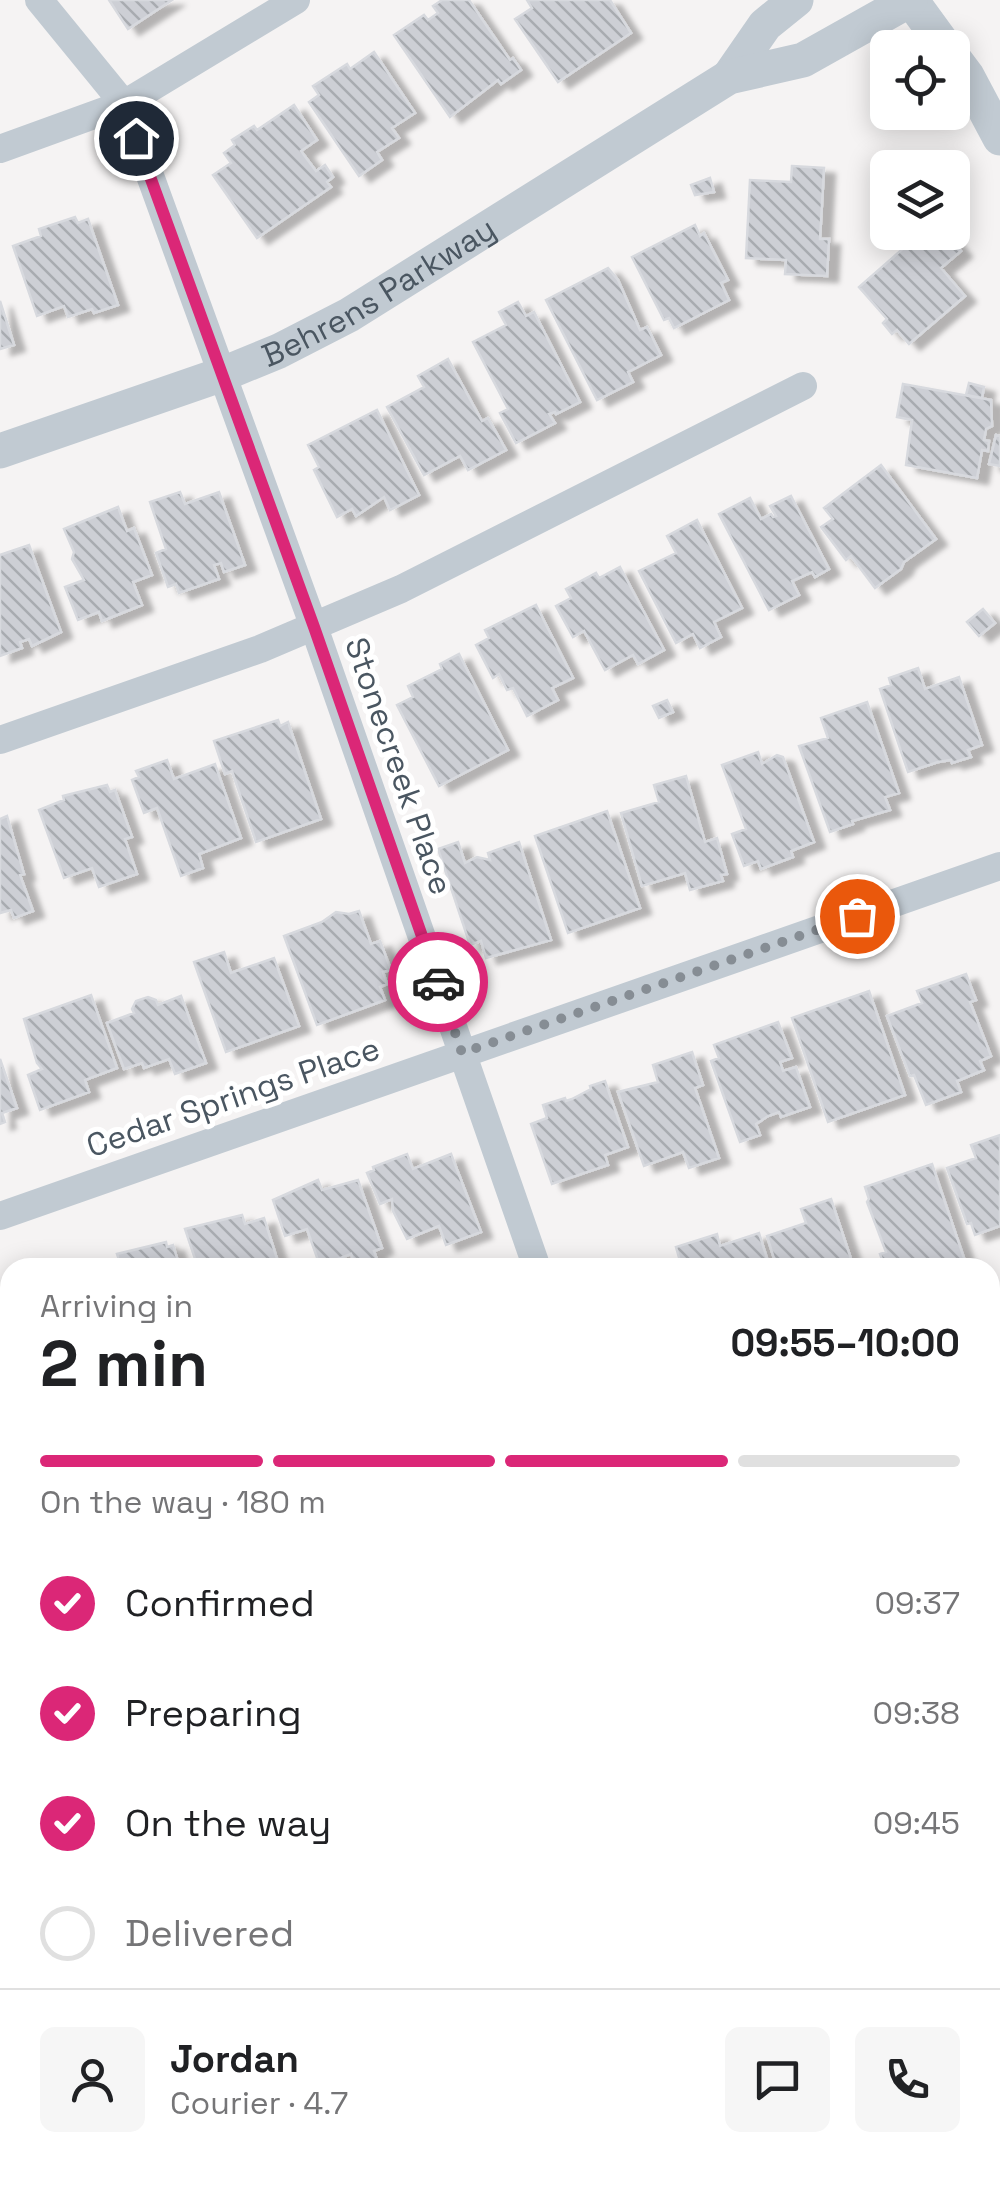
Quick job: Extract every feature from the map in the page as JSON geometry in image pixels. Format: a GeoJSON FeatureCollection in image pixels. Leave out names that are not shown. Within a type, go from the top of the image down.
{"type":"FeatureCollection","features":[{"type":"Feature","properties":{"kind":"street","name":"Stonecreek Place"},"geometry":{"type":"LineString","coordinates":[[39,0],[124,104],[314,627],[534,1258]]}},
{"type":"Feature","properties":{"kind":"street"},"geometry":{"type":"LineString","coordinates":[[0,150],[124,104],[296,0]]}},
{"type":"Feature","properties":{"kind":"street","name":"Behrens Parkway"},"geometry":{"type":"LineString","coordinates":[[730,77],[765,25],[796,0]]}},
{"type":"Feature","properties":{"kind":"street"},"geometry":{"type":"LineString","coordinates":[[910,0],[932,30]]}},
{"type":"Feature","properties":{"kind":"street","name":"Behrens Parkway"},"geometry":{"type":"LineString","coordinates":[[0,451],[279,351],[348,315],[730,77],[803,60],[910,0]]}},
{"type":"Feature","properties":{"kind":"street"},"geometry":{"type":"LineString","coordinates":[[970,80],[1000,138]]}},
{"type":"Feature","properties":{"kind":"street","name":"Stonecreek Place"},"geometry":{"type":"LineString","coordinates":[[0,740],[314,627],[401,589],[804,386]]}},
{"type":"Feature","properties":{"kind":"street","name":"Cedar Springs Place"},"geometry":{"type":"LineString","coordinates":[[0,1216],[1000,866]]}},
{"type":"Feature","properties":{"kind":"building"},"geometry":{"type":"Polygon","coordinates":[[[109,0],[172,0],[128,29],[109,0]]]}},
{"type":"Feature","properties":{"kind":"building"},"geometry":{"type":"Polygon","coordinates":[[[442,0],[469,0],[521,70],[501,84],[498,80],[450,117],[394,35],[424,15],[428,20],[438,13],[433,6],[442,0]]]}},
{"type":"Feature","properties":{"kind":"building"},"geometry":{"type":"Polygon","coordinates":[[[527,0],[610,0],[631,33],[558,82],[515,19],[532,8],[527,0]]]}},
{"type":"Feature","properties":{"kind":"building"},"geometry":{"type":"Polygon","coordinates":[[[374,52],[415,113],[392,128],[399,138],[377,152],[382,160],[359,176],[309,102],[319,95],[313,86],[347,64],[350,69],[374,52]]]}},
{"type":"Feature","properties":{"kind":"building"},"geometry":{"type":"Polygon","coordinates":[[[294,105],[317,140],[301,151],[316,171],[325,165],[333,177],[327,182],[331,187],[257,238],[213,175],[231,163],[224,153],[235,145],[232,140],[254,126],[257,130],[294,105]]]}},
{"type":"Feature","properties":{"kind":"building"},"geometry":{"type":"Polygon","coordinates":[[[792,166],[824,168],[820,239],[829,239],[827,276],[785,274],[786,260],[746,258],[750,180],[791,182],[792,166]]]}},
{"type":"Feature","properties":{"kind":"building"},"geometry":{"type":"Polygon","coordinates":[[[710,178],[714,192],[695,195],[691,185],[710,178]]]}},
{"type":"Feature","properties":{"kind":"building"},"geometry":{"type":"Polygon","coordinates":[[[75,217],[78,223],[88,219],[118,305],[68,317],[64,306],[37,316],[13,246],[41,236],[39,229],[75,217]]]}},
{"type":"Feature","properties":{"kind":"building"},"geometry":{"type":"Polygon","coordinates":[[[695,225],[700,236],[704,233],[728,280],[721,283],[729,300],[674,328],[669,318],[664,320],[632,257],[695,225]]]}},
{"type":"Feature","properties":{"kind":"building"},"geometry":{"type":"Polygon","coordinates":[[[901,250],[961,251],[941,268],[965,296],[909,344],[897,330],[892,334],[883,323],[887,319],[859,287],[901,250]]]}},
{"type":"Feature","properties":{"kind":"building"},"geometry":{"type":"Polygon","coordinates":[[[608,268],[618,280],[640,330],[647,327],[661,355],[628,372],[633,382],[597,400],[546,300],[608,268]]]}},
{"type":"Feature","properties":{"kind":"building"},"geometry":{"type":"Polygon","coordinates":[[[0,301],[14,345],[0,349],[0,301]]]}},
{"type":"Feature","properties":{"kind":"building"},"geometry":{"type":"Polygon","coordinates":[[[518,302],[526,316],[534,312],[580,402],[549,414],[555,423],[516,443],[500,413],[508,409],[473,342],[506,325],[499,312],[518,302]]]}},
{"type":"Feature","properties":{"kind":"building"},"geometry":{"type":"Polygon","coordinates":[[[448,359],[482,421],[488,418],[506,450],[468,470],[460,456],[424,475],[387,407],[424,387],[418,376],[448,359]]]}},
{"type":"Feature","properties":{"kind":"building"},"geometry":{"type":"Polygon","coordinates":[[[969,383],[984,387],[982,398],[966,395],[969,383]]]}},
{"type":"Feature","properties":{"kind":"building"},"geometry":{"type":"Polygon","coordinates":[[[903,384],[991,400],[992,426],[986,429],[984,440],[989,441],[988,451],[982,450],[977,478],[906,465],[912,420],[897,417],[903,384]]]}},
{"type":"Feature","properties":{"kind":"building"},"geometry":{"type":"Polygon","coordinates":[[[377,410],[419,495],[390,510],[384,497],[356,516],[352,509],[337,517],[314,470],[319,467],[308,445],[377,410]]]}},
{"type":"Feature","properties":{"kind":"building"},"geometry":{"type":"Polygon","coordinates":[[[996,435],[1000,436],[1000,466],[989,464],[996,435]]]}},
{"type":"Feature","properties":{"kind":"building"},"geometry":{"type":"Polygon","coordinates":[[[881,465],[936,539],[875,588],[851,556],[846,560],[821,527],[833,519],[824,508],[881,465]]]}},
{"type":"Feature","properties":{"kind":"building"},"geometry":{"type":"Polygon","coordinates":[[[180,492],[185,504],[219,492],[245,565],[224,572],[221,563],[214,565],[219,579],[179,593],[176,584],[168,587],[156,553],[166,549],[150,502],[180,492]]]}},
{"type":"Feature","properties":{"kind":"building"},"geometry":{"type":"Polygon","coordinates":[[[791,496],[829,569],[815,577],[812,572],[792,581],[799,595],[769,610],[719,514],[750,498],[761,519],[771,514],[773,517],[776,516],[770,506],[791,496]]]}},
{"type":"Feature","properties":{"kind":"building"},"geometry":{"type":"Polygon","coordinates":[[[118,507],[127,531],[134,528],[152,575],[133,582],[142,605],[102,621],[99,612],[78,620],[65,587],[84,580],[72,559],[74,552],[64,529],[118,507]]]}},
{"type":"Feature","properties":{"kind":"building"},"geometry":{"type":"Polygon","coordinates":[[[697,520],[742,608],[714,622],[721,637],[700,648],[693,634],[676,643],[639,571],[676,553],[667,536],[697,520]]]}},
{"type":"Feature","properties":{"kind":"building"},"geometry":{"type":"Polygon","coordinates":[[[29,545],[61,632],[32,646],[29,639],[20,642],[22,648],[0,656],[0,555],[29,545]]]}},
{"type":"Feature","properties":{"kind":"building"},"geometry":{"type":"Polygon","coordinates":[[[620,567],[664,650],[638,664],[633,655],[605,670],[584,631],[573,637],[556,606],[571,598],[566,589],[596,573],[599,578],[620,567]]]}},
{"type":"Feature","properties":{"kind":"building"},"geometry":{"type":"Polygon","coordinates":[[[536,605],[573,678],[552,688],[558,700],[527,716],[513,688],[507,690],[499,674],[493,678],[476,645],[489,638],[485,630],[536,605]]]}},
{"type":"Feature","properties":{"kind":"building"},"geometry":{"type":"Polygon","coordinates":[[[983,609],[995,623],[979,636],[967,622],[983,609]]]}},
{"type":"Feature","properties":{"kind":"building"},"geometry":{"type":"Polygon","coordinates":[[[459,654],[508,750],[439,786],[397,705],[413,697],[408,686],[442,669],[440,664],[459,654]]]}},
{"type":"Feature","properties":{"kind":"building"},"geometry":{"type":"Polygon","coordinates":[[[918,668],[925,689],[959,677],[982,745],[968,750],[971,757],[908,772],[880,689],[891,685],[889,678],[918,668]]]}},
{"type":"Feature","properties":{"kind":"building"},"geometry":{"type":"Polygon","coordinates":[[[667,700],[673,712],[659,718],[653,706],[667,700]]]}},
{"type":"Feature","properties":{"kind":"building"},"geometry":{"type":"Polygon","coordinates":[[[867,702],[899,793],[885,797],[890,810],[830,832],[799,746],[828,738],[821,718],[867,702]]]}},
{"type":"Feature","properties":{"kind":"building"},"geometry":{"type":"Polygon","coordinates":[[[278,720],[280,726],[288,722],[321,819],[256,842],[232,771],[225,774],[214,741],[278,720]]]}},
{"type":"Feature","properties":{"kind":"building"},"geometry":{"type":"Polygon","coordinates":[[[758,752],[762,764],[777,755],[783,757],[814,842],[791,851],[793,857],[761,869],[758,861],[744,866],[732,834],[746,829],[722,765],[758,752]]]}},
{"type":"Feature","properties":{"kind":"building"},"geometry":{"type":"Polygon","coordinates":[[[167,760],[174,779],[215,764],[241,838],[199,854],[203,868],[181,876],[157,808],[144,813],[132,780],[139,777],[136,771],[167,760]]]}},
{"type":"Feature","properties":{"kind":"building"},"geometry":{"type":"Polygon","coordinates":[[[686,776],[705,842],[717,838],[727,874],[721,875],[723,881],[690,890],[685,873],[642,886],[621,813],[659,802],[654,785],[686,776]]]}},
{"type":"Feature","properties":{"kind":"building"},"geometry":{"type":"Polygon","coordinates":[[[107,785],[110,792],[115,790],[132,837],[125,839],[137,874],[99,887],[92,868],[64,878],[39,810],[64,800],[63,796],[107,785]]]}},
{"type":"Feature","properties":{"kind":"building"},"geometry":{"type":"Polygon","coordinates":[[[607,811],[640,908],[568,933],[535,836],[607,811]]]}},
{"type":"Feature","properties":{"kind":"building"},"geometry":{"type":"Polygon","coordinates":[[[7,816],[24,874],[20,875],[33,911],[14,918],[11,910],[0,913],[0,819],[7,816]]]}},
{"type":"Feature","properties":{"kind":"building"},"geometry":{"type":"Polygon","coordinates":[[[458,842],[465,863],[477,857],[490,860],[488,853],[519,842],[551,940],[486,958],[481,941],[470,945],[438,849],[458,842]]]}},
{"type":"Feature","properties":{"kind":"building"},"geometry":{"type":"Polygon","coordinates":[[[359,911],[371,944],[380,941],[391,970],[383,972],[387,984],[380,987],[385,1000],[317,1025],[284,936],[322,922],[336,912],[359,911]]]}},
{"type":"Feature","properties":{"kind":"building"},"geometry":{"type":"Polygon","coordinates":[[[224,952],[231,973],[274,958],[299,1026],[226,1052],[194,962],[224,952]]]}},
{"type":"Feature","properties":{"kind":"building"},"geometry":{"type":"Polygon","coordinates":[[[966,974],[976,1000],[970,1002],[991,1056],[980,1061],[984,1070],[957,1081],[961,1092],[926,1105],[914,1075],[910,1076],[887,1016],[922,1003],[917,991],[966,974]]]}},
{"type":"Feature","properties":{"kind":"building"},"geometry":{"type":"Polygon","coordinates":[[[869,991],[905,1095],[828,1122],[792,1018],[869,991]]]}},
{"type":"Feature","properties":{"kind":"building"},"geometry":{"type":"Polygon","coordinates":[[[91,995],[117,1068],[85,1080],[89,1092],[40,1110],[28,1075],[42,1069],[24,1019],[91,995]]]}},
{"type":"Feature","properties":{"kind":"building"},"geometry":{"type":"Polygon","coordinates":[[[181,996],[206,1063],[175,1074],[169,1059],[144,1068],[142,1063],[124,1069],[107,1023],[134,1013],[136,1001],[148,997],[158,1005],[181,996]]]}},
{"type":"Feature","properties":{"kind":"building"},"geometry":{"type":"Polygon","coordinates":[[[778,1022],[792,1058],[780,1062],[783,1071],[796,1067],[810,1107],[781,1117],[779,1112],[768,1116],[756,1124],[760,1135],[740,1142],[711,1061],[719,1058],[714,1045],[778,1022]]]}},
{"type":"Feature","properties":{"kind":"building"},"geometry":{"type":"Polygon","coordinates":[[[692,1052],[703,1085],[695,1088],[719,1158],[689,1168],[683,1152],[644,1166],[618,1092],[658,1082],[653,1065],[692,1052]]]}},
{"type":"Feature","properties":{"kind":"building"},"geometry":{"type":"Polygon","coordinates":[[[0,1059],[17,1108],[2,1113],[5,1122],[0,1124],[0,1059]]]}},
{"type":"Feature","properties":{"kind":"building"},"geometry":{"type":"Polygon","coordinates":[[[605,1081],[628,1147],[605,1155],[608,1165],[552,1184],[531,1124],[547,1118],[543,1105],[572,1099],[605,1081]]]}},
{"type":"Feature","properties":{"kind":"building"},"geometry":{"type":"Polygon","coordinates":[[[1000,1135],[1000,1226],[975,1235],[971,1223],[967,1224],[947,1168],[976,1158],[971,1145],[1000,1135]]]}},
{"type":"Feature","properties":{"kind":"building"},"geometry":{"type":"Polygon","coordinates":[[[407,1154],[413,1169],[451,1154],[481,1232],[446,1245],[439,1226],[407,1239],[393,1211],[392,1199],[380,1204],[367,1173],[407,1154]]]}},
{"type":"Feature","properties":{"kind":"building"},"geometry":{"type":"Polygon","coordinates":[[[932,1164],[964,1258],[881,1258],[880,1254],[886,1252],[865,1187],[932,1164]]]}},
{"type":"Feature","properties":{"kind":"building"},"geometry":{"type":"Polygon","coordinates":[[[318,1180],[322,1190],[358,1180],[382,1248],[374,1251],[376,1258],[352,1258],[351,1254],[317,1258],[307,1229],[285,1236],[273,1200],[318,1180]]]}},
{"type":"Feature","properties":{"kind":"building"},"geometry":{"type":"Polygon","coordinates":[[[831,1199],[851,1258],[774,1258],[767,1236],[806,1223],[801,1209],[831,1199]]]}},
{"type":"Feature","properties":{"kind":"building"},"geometry":{"type":"Polygon","coordinates":[[[242,1215],[245,1224],[264,1218],[277,1258],[195,1258],[185,1229],[242,1215]]]}},
{"type":"Feature","properties":{"kind":"building"},"geometry":{"type":"Polygon","coordinates":[[[759,1233],[767,1258],[679,1258],[676,1247],[717,1234],[720,1246],[759,1233]]]}},
{"type":"Feature","properties":{"kind":"building"},"geometry":{"type":"Polygon","coordinates":[[[166,1242],[167,1247],[173,1245],[177,1258],[118,1258],[117,1254],[166,1242]]]}},
{"type":"Feature","properties":{"kind":"way so far"},"geometry":{"type":"LineString","coordinates":[[438,982],[462,1053],[857,916]]}},
{"type":"Feature","properties":{"kind":"route"},"geometry":{"type":"LineString","coordinates":[[136,138],[438,982]]}}]}
